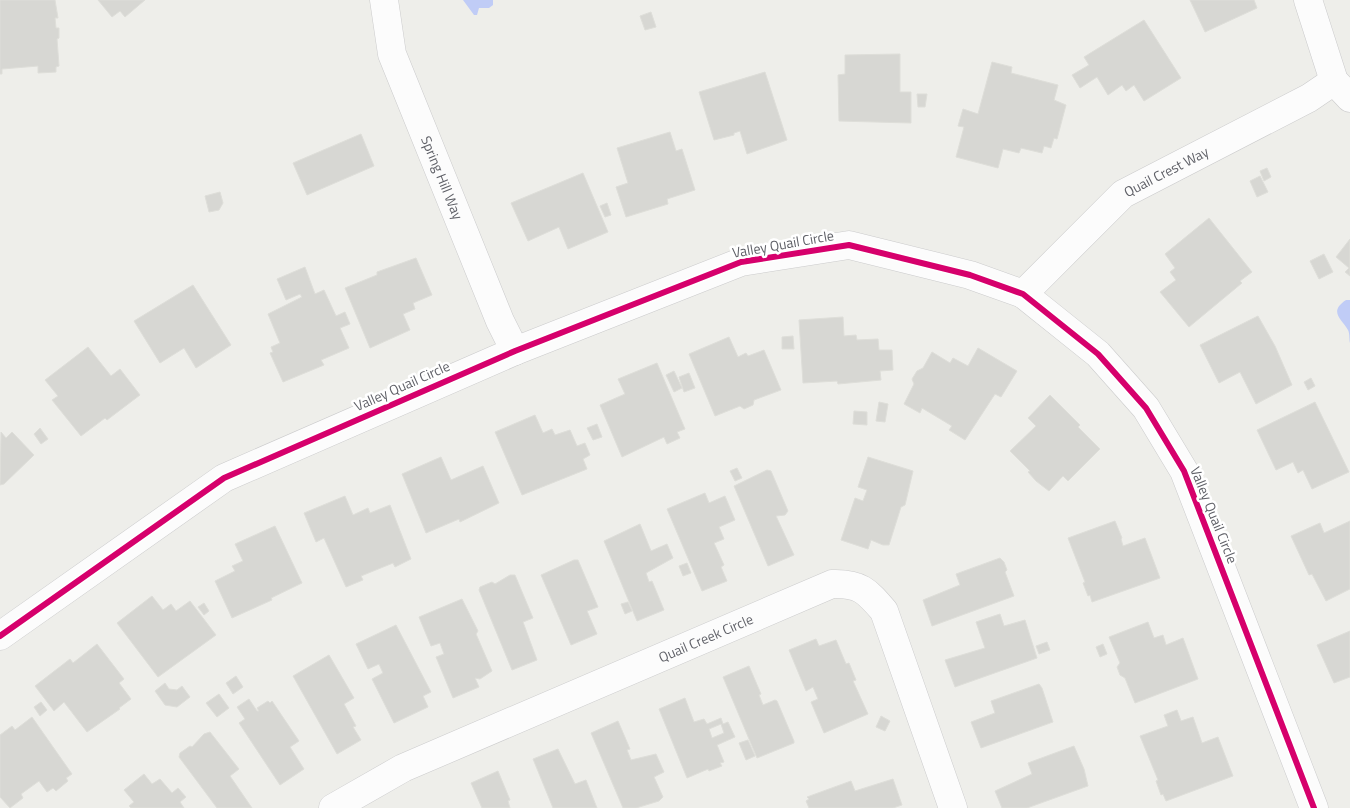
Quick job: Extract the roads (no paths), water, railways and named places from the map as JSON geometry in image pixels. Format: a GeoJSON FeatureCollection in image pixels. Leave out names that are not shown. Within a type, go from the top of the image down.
{"type":"FeatureCollection","features":[{"type":"Feature","properties":{"kind":"street","name":"Spring Hill Way"},"geometry":{"type":"LineString","coordinates":[[384,0],[392,54],[500,322],[515,351]]}},
{"type":"Feature","properties":{"kind":"street"},"geometry":{"type":"LineString","coordinates":[[1308,0],[1342,90]]}},
{"type":"Feature","properties":{"kind":"street","name":"Quail Crest Way"},"geometry":{"type":"LineString","coordinates":[[1023,294],[1123,194],[1309,98],[1342,90]]}},
{"type":"Feature","properties":{"kind":"street","name":"Valley Quail Circle"},"geometry":{"type":"LineString","coordinates":[[0,636],[224,478],[515,351],[741,262],[850,245],[970,275],[1023,294],[1098,354],[1146,408],[1184,471],[1314,808]]}},
{"type":"Feature","properties":{"kind":"street","name":"Quail Creek Circle"},"geometry":{"type":"LineString","coordinates":[[333,808],[403,768],[561,698],[832,584],[851,583],[870,593],[884,612],[953,808]]}},
{"type":"Feature","properties":{"kind":"water"},"geometry":{"type":"Polygon","coordinates":[[[463,0],[493,0],[493,5],[489,8],[479,8],[477,15],[474,15],[463,0]]]}},
{"type":"Feature","properties":{"kind":"water"},"geometry":{"type":"Polygon","coordinates":[[[1346,300],[1350,300],[1350,343],[1348,330],[1337,312],[1341,304],[1346,300]]]}}]}
